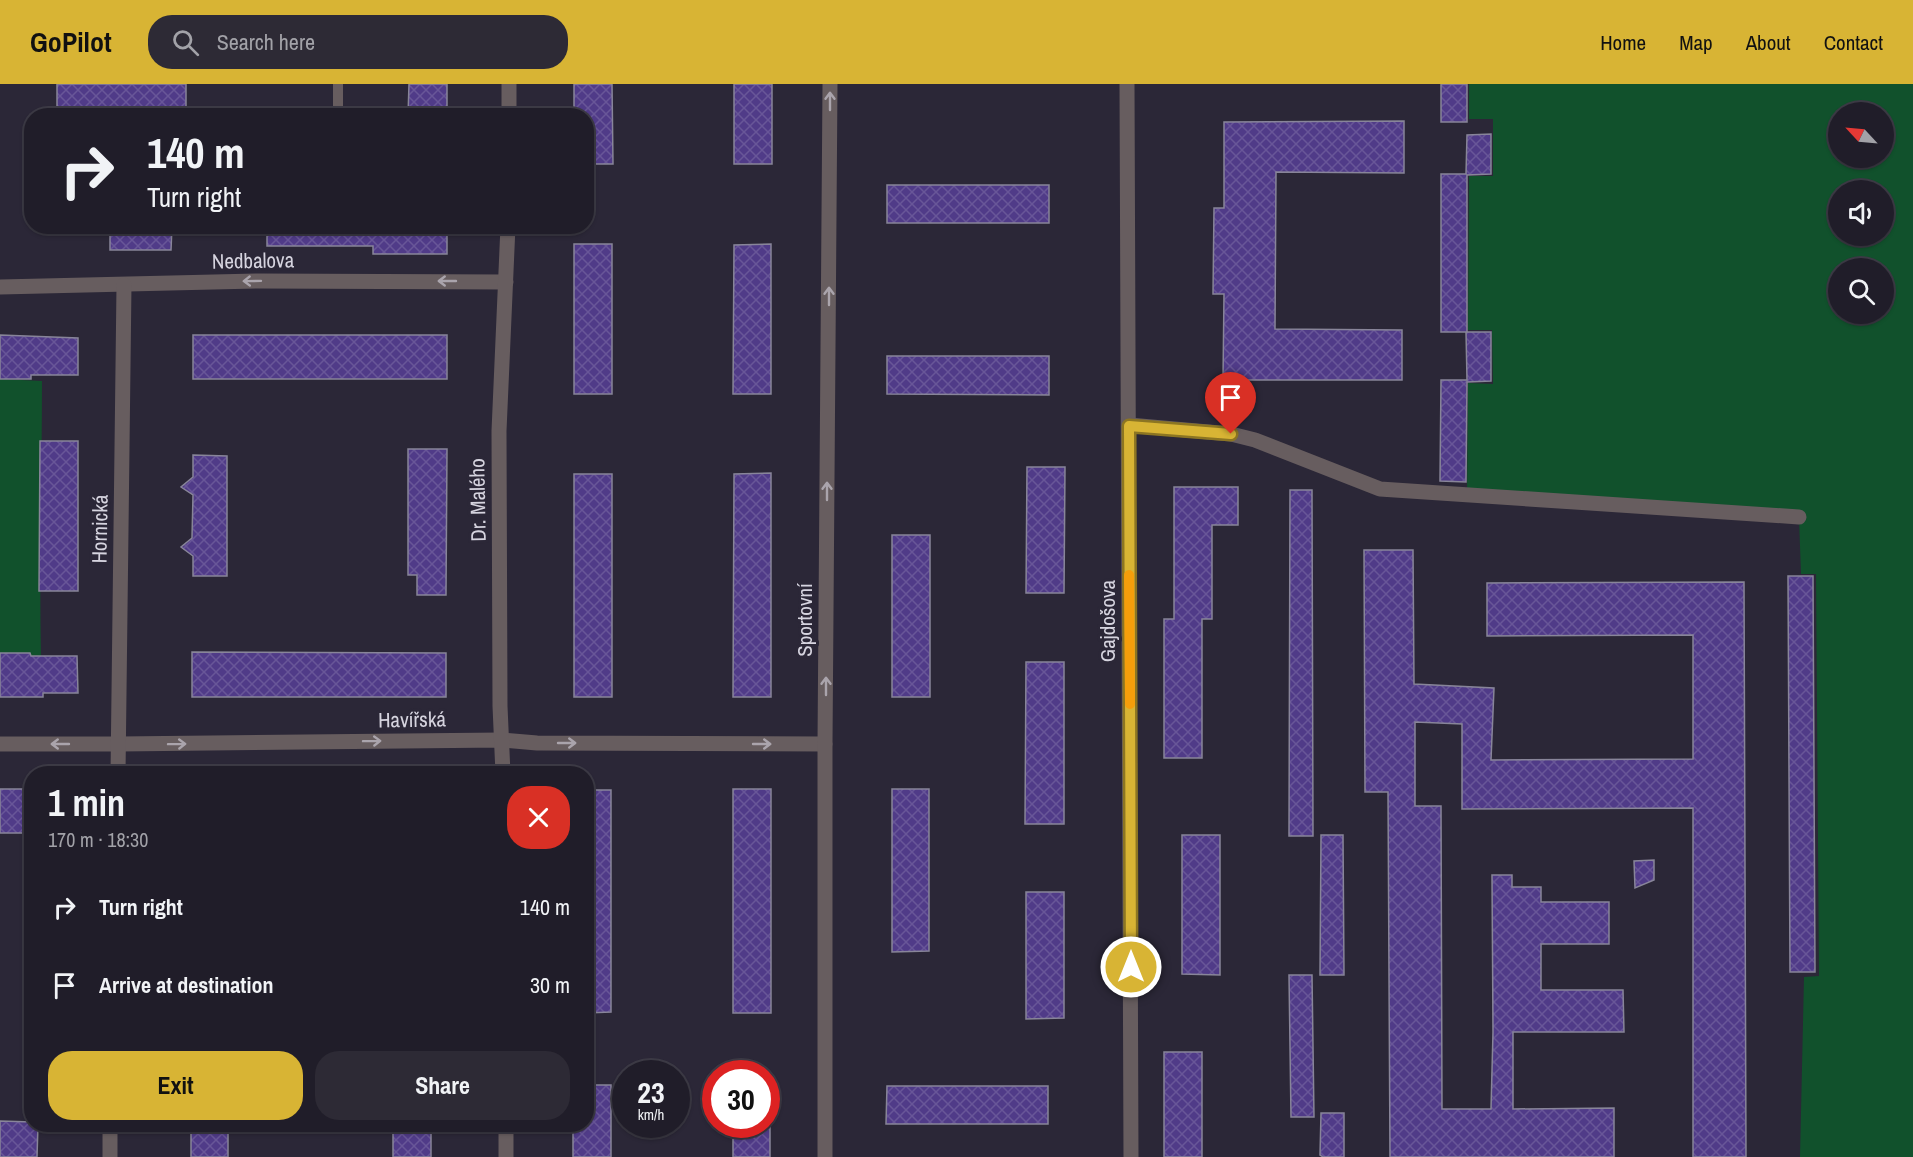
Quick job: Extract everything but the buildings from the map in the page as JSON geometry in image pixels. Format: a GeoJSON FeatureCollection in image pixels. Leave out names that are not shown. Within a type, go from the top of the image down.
{"type":"FeatureCollection","features":[{"type":"Feature","properties":{"kind":"street"},"geometry":{"type":"LineString","coordinates":[[509,84],[509,108]]}},
{"type":"Feature","properties":{"kind":"street","name":"Sportovní"},"geometry":{"type":"LineString","coordinates":[[825,1157],[825,744],[830,84]]}},
{"type":"Feature","properties":{"kind":"street","name":"Gajdošova"},"geometry":{"type":"LineString","coordinates":[[1127,84],[1131,1157]]}},
{"type":"Feature","properties":{"kind":"street","name":"Dr. Malého"},"geometry":{"type":"LineString","coordinates":[[504,766],[499,431],[508,234]]}},
{"type":"Feature","properties":{"kind":"street","name":"Nedbalova"},"geometry":{"type":"LineString","coordinates":[[0,287],[259,281],[506,282]]}},
{"type":"Feature","properties":{"kind":"street","name":"Hornická"},"geometry":{"type":"LineString","coordinates":[[118,766],[124,285]]}},
{"type":"Feature","properties":{"kind":"street"},"geometry":{"type":"LineString","coordinates":[[1129,426],[1231,434],[1254,440],[1380,489],[1799,517]]}},
{"type":"Feature","properties":{"kind":"street","name":"Havířská"},"geometry":{"type":"LineString","coordinates":[[0,744],[502,740],[537,743],[825,744]]}},
{"type":"Feature","properties":{"kind":"street"},"geometry":{"type":"LineString","coordinates":[[110,1132],[110,1157]]}},
{"type":"Feature","properties":{"kind":"street"},"geometry":{"type":"LineString","coordinates":[[506,1132],[506,1157]]}},
{"type":"Feature","properties":{"kind":"lane"},"geometry":{"type":"LineString","coordinates":[[338,84],[338,108]]}},
{"type":"Feature","properties":{"kind":"green space"},"geometry":{"type":"Polygon","coordinates":[[[1469,84],[1913,84],[1913,1157],[1800,1157],[1804,977],[1819,976],[1816,574],[1801,574],[1799,518],[1467,496],[1468,383],[1493,384],[1492,330],[1468,330],[1469,176],[1493,176],[1493,119],[1469,119],[1469,84]]]}},
{"type":"Feature","properties":{"kind":"green space"},"geometry":{"type":"Polygon","coordinates":[[[0,379],[42,381],[41,657],[0,656],[0,379]]]}},
{"type":"Feature","properties":{"kind":"slow traffic"},"geometry":{"type":"LineString","coordinates":[[1129,575],[1130,704]]}},
{"type":"Feature","properties":{"kind":"route"},"geometry":{"type":"LineString","coordinates":[[1131,967],[1129,426],[1231,434]]}}]}
